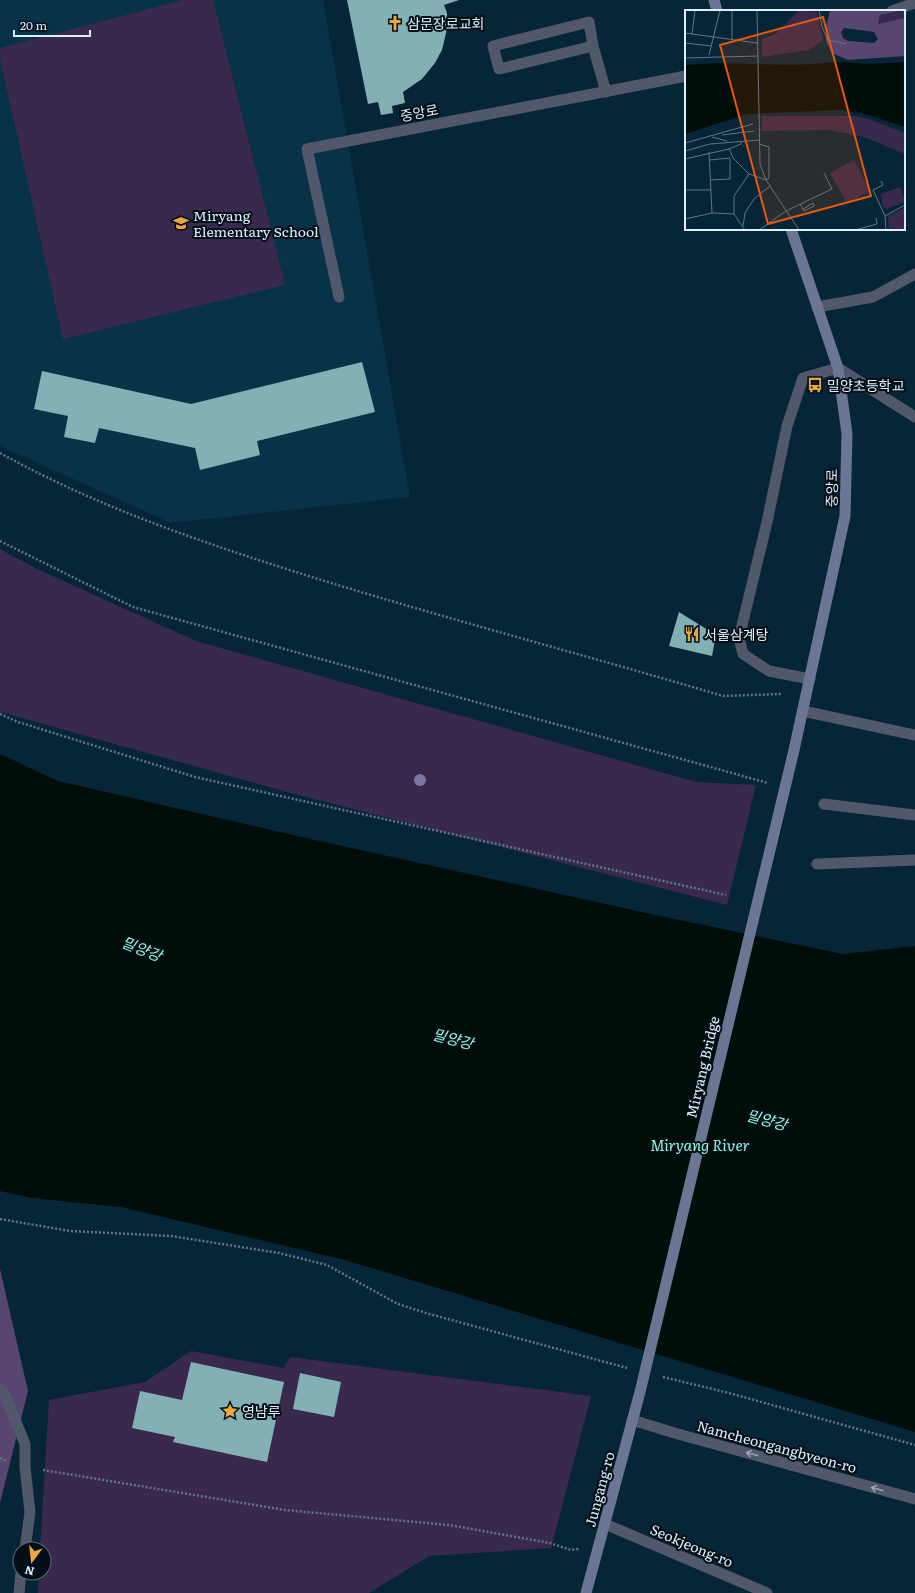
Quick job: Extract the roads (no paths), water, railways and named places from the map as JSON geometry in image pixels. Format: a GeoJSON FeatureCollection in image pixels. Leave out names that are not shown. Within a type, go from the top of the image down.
{"type":"FeatureCollection","features":[{"type":"Feature","properties":{"kind":"main road"},"geometry":{"type":"LineString","coordinates":[[714,0],[717,10]]}},
{"type":"Feature","properties":{"kind":"main road","name":"중앙로"},"geometry":{"type":"LineString","coordinates":[[791,230],[838,368],[847,434],[845,516],[794,750]]}},
{"type":"Feature","properties":{"kind":"main road","name":"Miryang Bridge"},"geometry":{"type":"LineString","coordinates":[[640,1392],[794,750]]}},
{"type":"Feature","properties":{"kind":"main road","name":"Jungang-ro"},"geometry":{"type":"LineString","coordinates":[[586,1593],[640,1392]]}},
{"type":"Feature","properties":{"kind":"street"},"geometry":{"type":"LineString","coordinates":[[895,10],[915,3]]}},
{"type":"Feature","properties":{"kind":"street"},"geometry":{"type":"LineString","coordinates":[[593,46],[499,69],[493,46],[589,22],[593,46],[606,92]]}},
{"type":"Feature","properties":{"kind":"street","name":"중앙로"},"geometry":{"type":"LineString","coordinates":[[340,298],[307,148],[685,76]]}},
{"type":"Feature","properties":{"kind":"street"},"geometry":{"type":"LineString","coordinates":[[817,307],[873,297],[915,274]]}},
{"type":"Feature","properties":{"kind":"street"},"geometry":{"type":"LineString","coordinates":[[810,680],[769,671],[743,654],[740,638],[767,522],[787,426],[803,378],[838,368],[915,417]]}},
{"type":"Feature","properties":{"kind":"street"},"geometry":{"type":"LineString","coordinates":[[803,711],[915,735]]}},
{"type":"Feature","properties":{"kind":"street"},"geometry":{"type":"LineString","coordinates":[[824,804],[915,815]]}},
{"type":"Feature","properties":{"kind":"street"},"geometry":{"type":"LineString","coordinates":[[817,864],[915,860]]}},
{"type":"Feature","properties":{"kind":"street"},"geometry":{"type":"LineString","coordinates":[[0,1389],[25,1444],[25,1467],[30,1512],[26,1541]]}},
{"type":"Feature","properties":{"kind":"street","name":"Namcheongangbyeon-ro"},"geometry":{"type":"LineString","coordinates":[[632,1420],[915,1499]]}},
{"type":"Feature","properties":{"kind":"street","name":"Seokjeong-ro"},"geometry":{"type":"LineString","coordinates":[[605,1524],[767,1593]]}},
{"type":"Feature","properties":{"kind":"street"},"geometry":{"type":"LineString","coordinates":[[18,1593],[20,1581]]}},
{"type":"Feature","properties":{"kind":"water","name":"Miryang River"},"geometry":{"type":"Polygon","coordinates":[[[0,754],[58,781],[297,836],[655,915],[843,954],[915,946],[915,1432],[345,1260],[121,1207],[32,1198],[0,1191],[0,754]]]}},
{"type":"Feature","properties":{"kind":"place","name":"삼문장로교회"},"geometry":{"type":"Point","coordinates":[395,23]}},
{"type":"Feature","properties":{"kind":"place","name":"Miryang Elementary School"},"geometry":{"type":"Point","coordinates":[181,223]}},
{"type":"Feature","properties":{"kind":"place","name":"밀양초등학교"},"geometry":{"type":"Point","coordinates":[815,385]}},
{"type":"Feature","properties":{"kind":"place","name":"서울삼계탕"},"geometry":{"type":"Point","coordinates":[692,634]}},
{"type":"Feature","properties":{"kind":"place","name":"영남루"},"geometry":{"type":"Point","coordinates":[230,1411]}},
{"type":"Feature","properties":{"kind":"water label","name":"밀양강"},"geometry":{"type":"Point","coordinates":[142,948]}},
{"type":"Feature","properties":{"kind":"water label","name":"밀양강"},"geometry":{"type":"Point","coordinates":[453,1038]}},
{"type":"Feature","properties":{"kind":"water label","name":"밀양강"},"geometry":{"type":"Point","coordinates":[767,1119]}}]}
